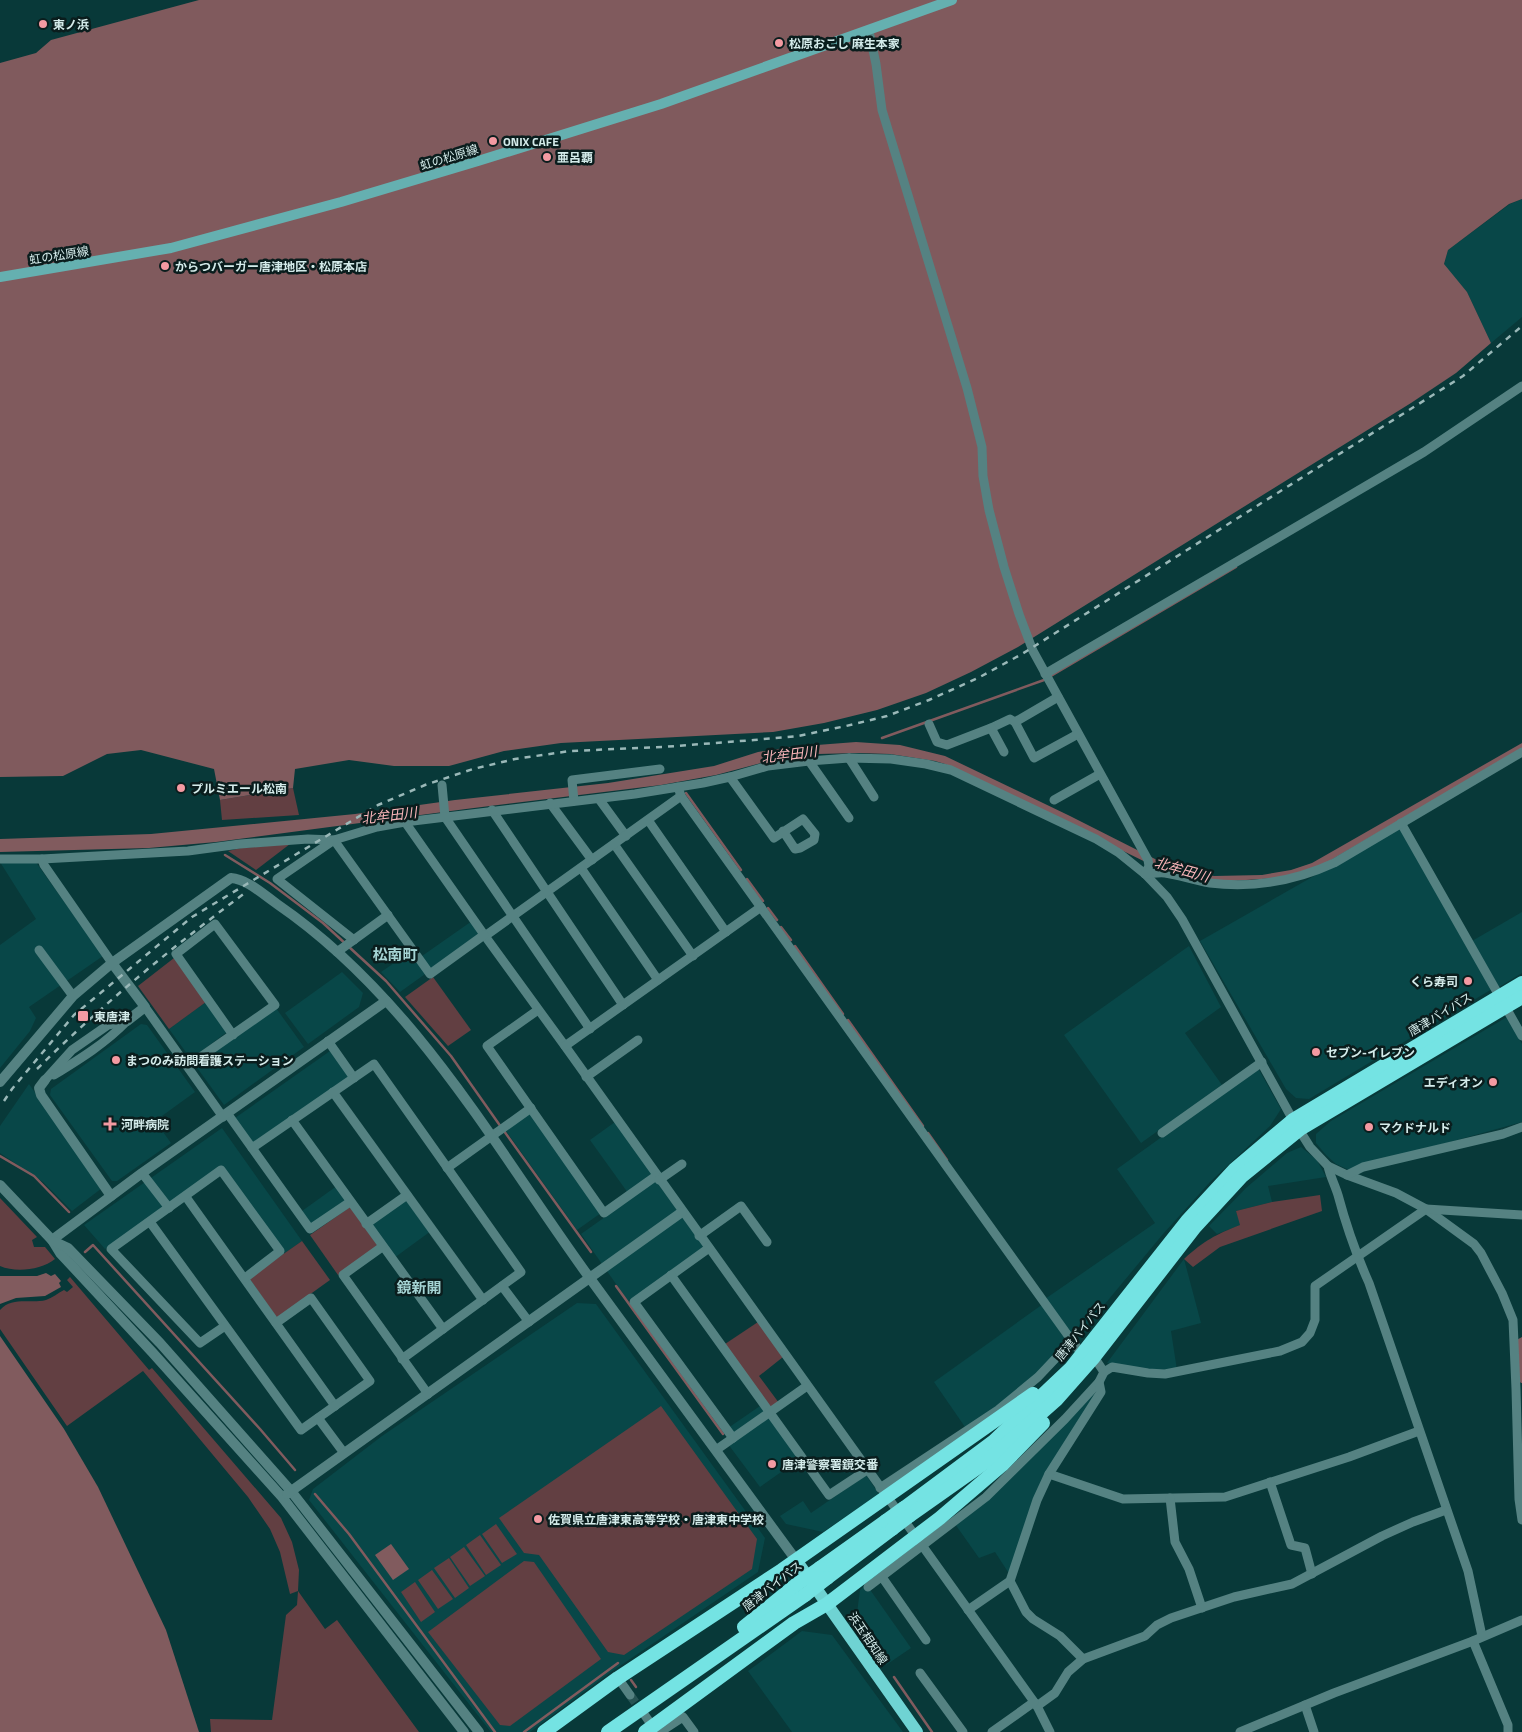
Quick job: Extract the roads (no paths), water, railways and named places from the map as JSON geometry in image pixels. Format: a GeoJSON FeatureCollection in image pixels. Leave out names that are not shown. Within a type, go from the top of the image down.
{"type":"FeatureCollection","features":[{"type":"Feature","properties":{"kind":"highway","name":"唐津バイパス"},"geometry":{"type":"LineString","coordinates":[[608,1732],[889,1525],[987,1461],[1012,1440],[1056,1400],[1076,1369],[1187,1221],[1235,1169],[1297,1124],[1502,1001],[1522,982]]}},
{"type":"Feature","properties":{"kind":"highway","name":"唐津バイパス"},"geometry":{"type":"LineString","coordinates":[[1502,1001],[1522,997]]}},
{"type":"Feature","properties":{"kind":"highway"},"geometry":{"type":"LineString","coordinates":[[544,1732],[618,1678],[796,1560],[884,1493],[1076,1369]]}},
{"type":"Feature","properties":{"kind":"highway"},"geometry":{"type":"LineString","coordinates":[[654,1731],[794,1623],[827,1604],[918,1542],[1002,1465],[1065,1400],[1076,1369]]}},
{"type":"Feature","properties":{"kind":"main road","name":"虹の松原線"},"geometry":{"type":"LineString","coordinates":[[0,277],[171,248],[341,202],[471,164],[661,104],[952,0]]}},
{"type":"Feature","properties":{"kind":"main road","name":"浜玉相知線"},"geometry":{"type":"LineString","coordinates":[[796,1560],[917,1732]]}},
{"type":"Feature","properties":{"kind":"street"},"geometry":{"type":"LineString","coordinates":[[868,31],[876,64],[882,110],[967,388],[982,447],[983,476],[989,510],[1004,567],[1033,651],[1148,860],[1147,870],[1182,919],[1310,1147],[1328,1166],[1396,1194],[1426,1209],[1474,1244],[1481,1254],[1502,1293],[1513,1320],[1519,1499],[1522,1520]]}},
{"type":"Feature","properties":{"kind":"street"},"geometry":{"type":"LineString","coordinates":[[1047,678],[1424,452],[1522,386]]}},
{"type":"Feature","properties":{"kind":"street"},"geometry":{"type":"LineString","coordinates":[[1015,722],[1058,697]]}},
{"type":"Feature","properties":{"kind":"street"},"geometry":{"type":"LineString","coordinates":[[929,724],[936,742],[947,745],[991,728],[1010,718],[1015,722],[1034,758],[1078,734]]}},
{"type":"Feature","properties":{"kind":"street"},"geometry":{"type":"LineString","coordinates":[[991,728],[1004,752]]}},
{"type":"Feature","properties":{"kind":"street"},"geometry":{"type":"LineString","coordinates":[[796,1560],[590,1278],[499,1131],[386,1001],[346,945],[277,879],[334,840],[377,827],[445,815],[574,800],[680,791],[768,766],[850,758],[891,759],[951,770],[1096,839],[1147,870],[1233,885],[1283,880],[1311,874],[1334,863],[1522,752]]}},
{"type":"Feature","properties":{"kind":"street"},"geometry":{"type":"LineString","coordinates":[[850,758],[874,796]]}},
{"type":"Feature","properties":{"kind":"street"},"geometry":{"type":"LineString","coordinates":[[809,761],[849,818]]}},
{"type":"Feature","properties":{"kind":"street"},"geometry":{"type":"LineString","coordinates":[[574,800],[572,780],[660,769]]}},
{"type":"Feature","properties":{"kind":"street"},"geometry":{"type":"LineString","coordinates":[[1054,800],[1100,774]]}},
{"type":"Feature","properties":{"kind":"street"},"geometry":{"type":"LineString","coordinates":[[730,777],[774,838],[783,831]]}},
{"type":"Feature","properties":{"kind":"street"},"geometry":{"type":"LineString","coordinates":[[442,786],[445,815],[590,1028]]}},
{"type":"Feature","properties":{"kind":"street"},"geometry":{"type":"LineString","coordinates":[[334,840],[430,974],[648,820],[680,791]]}},
{"type":"Feature","properties":{"kind":"street"},"geometry":{"type":"LineString","coordinates":[[680,791],[1072,1341],[1104,1372]]}},
{"type":"Feature","properties":{"kind":"street"},"geometry":{"type":"LineString","coordinates":[[599,798],[626,836]]}},
{"type":"Feature","properties":{"kind":"street"},"geometry":{"type":"LineString","coordinates":[[550,803],[592,860]]}},
{"type":"Feature","properties":{"kind":"street"},"geometry":{"type":"LineString","coordinates":[[492,810],[623,1005]]}},
{"type":"Feature","properties":{"kind":"street"},"geometry":{"type":"LineString","coordinates":[[648,820],[726,932]]}},
{"type":"Feature","properties":{"kind":"street"},"geometry":{"type":"LineString","coordinates":[[405,822],[1035,1704],[1050,1732]]}},
{"type":"Feature","properties":{"kind":"street"},"geometry":{"type":"LineString","coordinates":[[1401,823],[1522,1036]]}},
{"type":"Feature","properties":{"kind":"street"},"geometry":{"type":"LineString","coordinates":[[0,859],[42,859],[188,851],[240,844],[308,839],[334,840]]}},
{"type":"Feature","properties":{"kind":"street"},"geometry":{"type":"LineString","coordinates":[[614,844],[692,956]]}},
{"type":"Feature","properties":{"kind":"street"},"geometry":{"type":"LineString","coordinates":[[42,859],[44,865],[112,963],[225,1115],[252,1148],[310,1229],[350,1202]]}},
{"type":"Feature","properties":{"kind":"street"},"geometry":{"type":"LineString","coordinates":[[581,868],[658,980]]}},
{"type":"Feature","properties":{"kind":"street"},"geometry":{"type":"LineString","coordinates":[[0,1082],[73,996],[112,963],[231,878],[239,880],[314,931],[346,945]]}},
{"type":"Feature","properties":{"kind":"street"},"geometry":{"type":"LineString","coordinates":[[565,1046],[761,907]]}},
{"type":"Feature","properties":{"kind":"street"},"geometry":{"type":"LineString","coordinates":[[346,945],[388,915]]}},
{"type":"Feature","properties":{"kind":"street"},"geometry":{"type":"LineString","coordinates":[[188,1066],[233,1035],[276,1005],[215,924],[176,954],[233,1035]]}},
{"type":"Feature","properties":{"kind":"street"},"geometry":{"type":"LineString","coordinates":[[40,950],[73,996]]}},
{"type":"Feature","properties":{"kind":"street"},"geometry":{"type":"LineString","coordinates":[[52,1240],[142,1173],[386,1001]]}},
{"type":"Feature","properties":{"kind":"street"},"geometry":{"type":"LineString","coordinates":[[111,1196],[41,1096],[39,1088],[72,1050],[108,1025],[127,1020],[145,1007]]}},
{"type":"Feature","properties":{"kind":"street"},"geometry":{"type":"LineString","coordinates":[[538,1010],[487,1046],[604,1213],[682,1164]]}},
{"type":"Feature","properties":{"kind":"street"},"geometry":{"type":"LineString","coordinates":[[586,1077],[638,1040]]}},
{"type":"Feature","properties":{"kind":"street"},"geometry":{"type":"LineString","coordinates":[[328,1041],[354,1078]]}},
{"type":"Feature","properties":{"kind":"street"},"geometry":{"type":"LineString","coordinates":[[1162,1133],[1262,1062]]}},
{"type":"Feature","properties":{"kind":"street"},"geometry":{"type":"LineString","coordinates":[[252,1148],[374,1064],[521,1272],[402,1358]]}},
{"type":"Feature","properties":{"kind":"street"},"geometry":{"type":"LineString","coordinates":[[333,1092],[484,1300]]}},
{"type":"Feature","properties":{"kind":"street"},"geometry":{"type":"LineString","coordinates":[[447,1168],[531,1108]]}},
{"type":"Feature","properties":{"kind":"street"},"geometry":{"type":"LineString","coordinates":[[292,1120],[442,1329]]}},
{"type":"Feature","properties":{"kind":"street"},"geometry":{"type":"LineString","coordinates":[[1347,1175],[1363,1167],[1504,1134],[1522,1127]]}},
{"type":"Feature","properties":{"kind":"street"},"geometry":{"type":"LineString","coordinates":[[1328,1166],[1330,1179],[1337,1193],[1341,1211],[1369,1283],[1468,1571],[1482,1636]]}},
{"type":"Feature","properties":{"kind":"street"},"geometry":{"type":"LineString","coordinates":[[225,1326],[200,1343],[112,1249],[221,1170],[280,1251],[245,1278]]}},
{"type":"Feature","properties":{"kind":"street"},"geometry":{"type":"LineString","coordinates":[[142,1173],[169,1208]]}},
{"type":"Feature","properties":{"kind":"street"},"geometry":{"type":"LineString","coordinates":[[0,1185],[52,1240],[60,1253],[282,1497],[464,1732]]}},
{"type":"Feature","properties":{"kind":"street"},"geometry":{"type":"LineString","coordinates":[[366,1224],[407,1195]]}},
{"type":"Feature","properties":{"kind":"street"},"geometry":{"type":"LineString","coordinates":[[186,1196],[334,1406]]}},
{"type":"Feature","properties":{"kind":"street"},"geometry":{"type":"LineString","coordinates":[[700,1236],[741,1206],[767,1242]]}},
{"type":"Feature","properties":{"kind":"street"},"geometry":{"type":"LineString","coordinates":[[868,1587],[882,1577],[918,1542],[986,1497],[1065,1419],[1099,1382],[1104,1372],[1112,1367],[1148,1373],[1173,1373],[1280,1351],[1302,1342],[1310,1333],[1315,1320],[1315,1286],[1426,1209],[1522,1215]]}},
{"type":"Feature","properties":{"kind":"street"},"geometry":{"type":"LineString","coordinates":[[282,1497],[682,1212]]}},
{"type":"Feature","properties":{"kind":"street"},"geometry":{"type":"LineString","coordinates":[[150,1222],[301,1430],[370,1381],[311,1298],[276,1323]]}},
{"type":"Feature","properties":{"kind":"street"},"geometry":{"type":"LineString","coordinates":[[52,1240],[68,1248],[160,1343],[291,1491],[479,1732]]}},
{"type":"Feature","properties":{"kind":"street"},"geometry":{"type":"LineString","coordinates":[[382,1246],[344,1275],[428,1394]]}},
{"type":"Feature","properties":{"kind":"street"},"geometry":{"type":"LineString","coordinates":[[708,1248],[634,1302],[733,1438]]}},
{"type":"Feature","properties":{"kind":"street"},"geometry":{"type":"LineString","coordinates":[[671,1275],[829,1496],[867,1470]]}},
{"type":"Feature","properties":{"kind":"street"},"geometry":{"type":"LineString","coordinates":[[502,1286],[529,1322]]}},
{"type":"Feature","properties":{"kind":"street"},"geometry":{"type":"LineString","coordinates":[[884,1493],[998,1410],[1038,1377],[1072,1341]]}},
{"type":"Feature","properties":{"kind":"street"},"geometry":{"type":"LineString","coordinates":[[968,1610],[1010,1581],[1037,1500],[1049,1474],[1101,1392],[1099,1382]]}},
{"type":"Feature","properties":{"kind":"street"},"geometry":{"type":"LineString","coordinates":[[716,1450],[807,1386]]}},
{"type":"Feature","properties":{"kind":"street"},"geometry":{"type":"LineString","coordinates":[[318,1418],[344,1453]]}},
{"type":"Feature","properties":{"kind":"street"},"geometry":{"type":"LineString","coordinates":[[1049,1474],[1123,1499],[1225,1497],[1349,1457],[1419,1431]]}},
{"type":"Feature","properties":{"kind":"street"},"geometry":{"type":"LineString","coordinates":[[1270,1482],[1291,1545],[1305,1548],[1312,1574]]}},
{"type":"Feature","properties":{"kind":"street"},"geometry":{"type":"LineString","coordinates":[[1170,1498],[1175,1542],[1189,1569],[1202,1608]]}},
{"type":"Feature","properties":{"kind":"street"},"geometry":{"type":"LineString","coordinates":[[992,1732],[1054,1693],[1068,1672],[1082,1659],[1145,1636],[1157,1625],[1171,1618],[1234,1597],[1292,1584],[1382,1536],[1446,1510]]}},
{"type":"Feature","properties":{"kind":"street"},"geometry":{"type":"LineString","coordinates":[[882,1577],[926,1640]]}},
{"type":"Feature","properties":{"kind":"street"},"geometry":{"type":"LineString","coordinates":[[1010,1581],[1026,1612],[1033,1619],[1060,1636],[1082,1659]]}},
{"type":"Feature","properties":{"kind":"street"},"geometry":{"type":"LineString","coordinates":[[1240,1732],[1305,1706],[1334,1692],[1473,1641],[1522,1620]]}},
{"type":"Feature","properties":{"kind":"street"},"geometry":{"type":"LineString","coordinates":[[1473,1641],[1508,1725],[1508,1732]]}},
{"type":"Feature","properties":{"kind":"street"},"geometry":{"type":"LineString","coordinates":[[920,1673],[963,1732]]}},
{"type":"Feature","properties":{"kind":"street"},"geometry":{"type":"LineString","coordinates":[[618,1678],[630,1694]]}},
{"type":"Feature","properties":{"kind":"street"},"geometry":{"type":"LineString","coordinates":[[1305,1706],[1314,1732]]}},
{"type":"Feature","properties":{"kind":"street"},"geometry":{"type":"LineString","coordinates":[[644,1714],[654,1731],[683,1717],[694,1732]]}},
{"type":"Feature","properties":{"kind":"water","name":"北牟田川"},"geometry":{"type":"Polygon","coordinates":[[[856,742],[900,745],[945,756],[1157,860],[1214,876],[1262,875],[1291,870],[1312,863],[1522,743],[1522,748],[1319,867],[1277,878],[1217,882],[1162,870],[945,764],[890,754],[859,753],[818,754],[773,760],[716,775],[661,785],[216,842],[149,848],[0,852],[0,839],[151,834],[355,814],[455,800],[608,783],[714,766],[758,752],[791,747],[856,742]]]}},
{"type":"Feature","properties":{"kind":"water"},"geometry":{"type":"Polygon","coordinates":[[[46,1273],[51,1276],[55,1274],[61,1281],[59,1283],[61,1287],[45,1296],[16,1298],[0,1304],[0,1276],[37,1276],[46,1273]]]}},
{"type":"Feature","properties":{"kind":"water"},"geometry":{"type":"Polygon","coordinates":[[[0,1336],[64,1429],[98,1487],[166,1630],[199,1732],[0,1732],[0,1336]]]}},
{"type":"Feature","properties":{"kind":"water"},"geometry":{"type":"Polygon","coordinates":[[[391,1544],[409,1569],[393,1580],[375,1555],[391,1544]]]}},
{"type":"Feature","properties":{"kind":"waterway"},"geometry":{"type":"LineString","coordinates":[[882,738],[1044,680],[1236,567]]}},
{"type":"Feature","properties":{"kind":"waterway"},"geometry":{"type":"LineString","coordinates":[[686,793],[741,870]]}},
{"type":"Feature","properties":{"kind":"waterway"},"geometry":{"type":"LineString","coordinates":[[225,855],[270,883],[323,923],[386,981],[451,1056],[501,1127]]}},
{"type":"Feature","properties":{"kind":"waterway"},"geometry":{"type":"LineString","coordinates":[[747,879],[763,901]]}},
{"type":"Feature","properties":{"kind":"waterway"},"geometry":{"type":"LineString","coordinates":[[768,908],[777,920]]}},
{"type":"Feature","properties":{"kind":"waterway"},"geometry":{"type":"LineString","coordinates":[[781,927],[791,940]]}},
{"type":"Feature","properties":{"kind":"waterway"},"geometry":{"type":"LineString","coordinates":[[795,946],[843,1014]]}},
{"type":"Feature","properties":{"kind":"waterway"},"geometry":{"type":"LineString","coordinates":[[848,1020],[923,1126]]}},
{"type":"Feature","properties":{"kind":"waterway"},"geometry":{"type":"LineString","coordinates":[[504,1131],[591,1252]]}},
{"type":"Feature","properties":{"kind":"waterway"},"geometry":{"type":"LineString","coordinates":[[928,1133],[947,1160]]}},
{"type":"Feature","properties":{"kind":"waterway"},"geometry":{"type":"LineString","coordinates":[[0,1156],[34,1176],[69,1212]]}},
{"type":"Feature","properties":{"kind":"waterway"},"geometry":{"type":"LineString","coordinates":[[85,1252],[93,1245],[295,1470]]}},
{"type":"Feature","properties":{"kind":"waterway"},"geometry":{"type":"LineString","coordinates":[[616,1286],[723,1434]]}},
{"type":"Feature","properties":{"kind":"waterway"},"geometry":{"type":"LineString","coordinates":[[315,1494],[349,1534],[495,1732]]}},
{"type":"Feature","properties":{"kind":"waterway"},"geometry":{"type":"LineString","coordinates":[[524,1732],[618,1663]]}},
{"type":"Feature","properties":{"kind":"waterway"},"geometry":{"type":"LineString","coordinates":[[894,1677],[932,1732]]}},
{"type":"Feature","properties":{"kind":"waterway"},"geometry":{"type":"LineString","coordinates":[[631,1680],[636,1687]]}},
{"type":"Feature","properties":{"kind":"tunnel"},"geometry":{"type":"LineString","coordinates":[[630,1695],[643,1713]]}},
{"type":"Feature","properties":{"kind":"railway"},"geometry":{"type":"LineString","coordinates":[[4,1101],[74,1015],[192,917],[378,805],[425,785],[473,769],[515,759],[570,751],[663,747],[798,736],[887,716],[929,700],[978,678],[1022,654],[1463,376],[1522,326]]}},
{"type":"Feature","properties":{"kind":"railway"},"geometry":{"type":"LineString","coordinates":[[37,1069],[138,977],[245,893]]}},
{"type":"Feature","properties":{"kind":"place","name":"東ノ浜"},"geometry":{"type":"Point","coordinates":[43,24]}},
{"type":"Feature","properties":{"kind":"place","name":"松原おこし 麻生本家"},"geometry":{"type":"Point","coordinates":[779,43]}},
{"type":"Feature","properties":{"kind":"place","name":"ONIX CAFE"},"geometry":{"type":"Point","coordinates":[493,141]}},
{"type":"Feature","properties":{"kind":"place","name":"亜呂覇"},"geometry":{"type":"Point","coordinates":[547,157]}},
{"type":"Feature","properties":{"kind":"place","name":"からつバーガー唐津地区・松原本店"},"geometry":{"type":"Point","coordinates":[165,266]}},
{"type":"Feature","properties":{"kind":"place","name":"プルミエール松南"},"geometry":{"type":"Point","coordinates":[181,788]}},
{"type":"Feature","properties":{"kind":"place","name":"くら寿司"},"geometry":{"type":"Point","coordinates":[1468,981]}},
{"type":"Feature","properties":{"kind":"place","name":"東唐津"},"geometry":{"type":"Point","coordinates":[83,1016]}},
{"type":"Feature","properties":{"kind":"place","name":"セブン-イレブン"},"geometry":{"type":"Point","coordinates":[1316,1052]}},
{"type":"Feature","properties":{"kind":"place","name":"まつのみ訪問看護ステーション"},"geometry":{"type":"Point","coordinates":[116,1060]}},
{"type":"Feature","properties":{"kind":"place","name":"エディオン"},"geometry":{"type":"Point","coordinates":[1493,1082]}},
{"type":"Feature","properties":{"kind":"place","name":"河畔病院"},"geometry":{"type":"Point","coordinates":[110,1124]}},
{"type":"Feature","properties":{"kind":"place","name":"マクドナルド"},"geometry":{"type":"Point","coordinates":[1369,1127]}},
{"type":"Feature","properties":{"kind":"place","name":"唐津警察署鏡交番"},"geometry":{"type":"Point","coordinates":[772,1464]}},
{"type":"Feature","properties":{"kind":"place","name":"佐賀県立唐津東高等学校・唐津東中学校"},"geometry":{"type":"Point","coordinates":[538,1519]}},
{"type":"Feature","properties":{"kind":"district","name":"松南町"},"geometry":{"type":"Point","coordinates":[395,954]}},
{"type":"Feature","properties":{"kind":"district","name":"鏡新開"},"geometry":{"type":"Point","coordinates":[419,1287]}}]}
